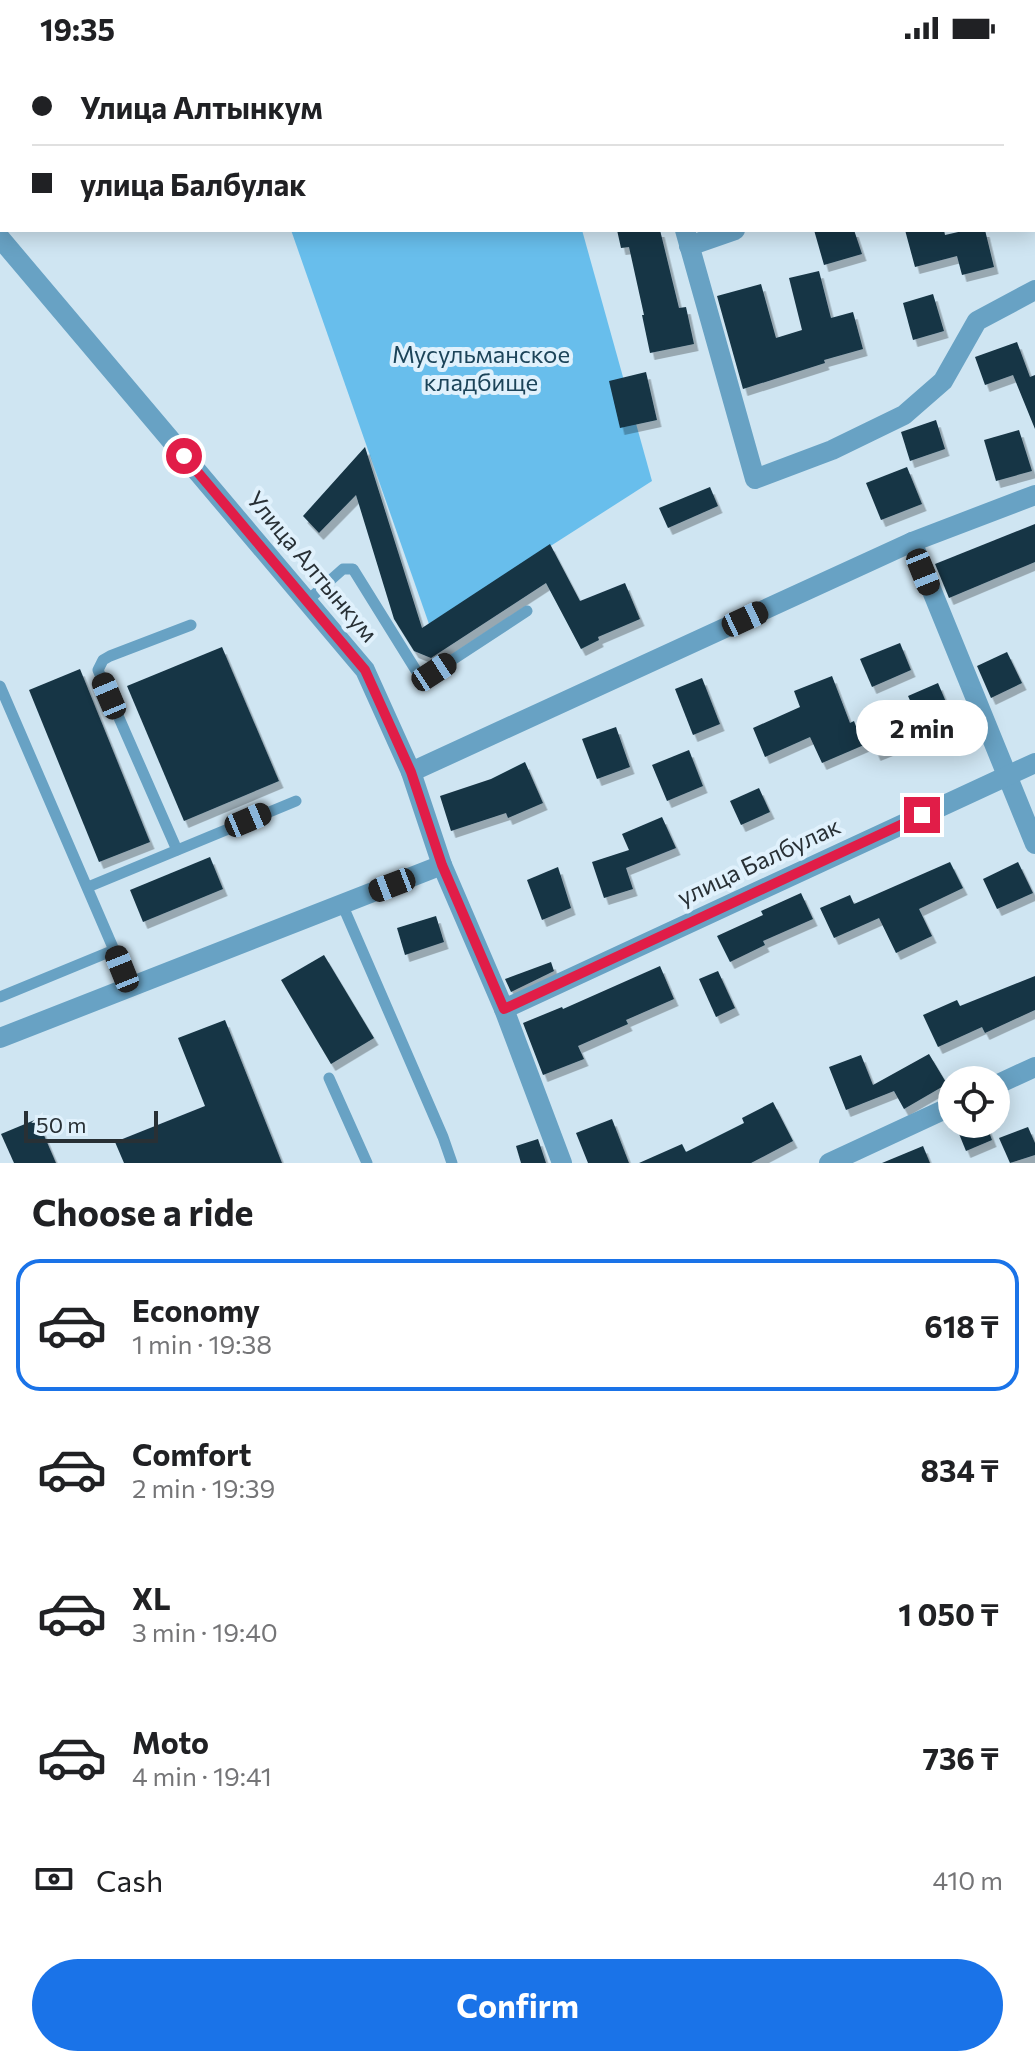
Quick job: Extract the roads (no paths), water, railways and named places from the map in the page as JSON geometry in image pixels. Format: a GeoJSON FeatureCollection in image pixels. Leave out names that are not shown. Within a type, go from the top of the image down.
{"type":"FeatureCollection","features":[{"type":"Feature","properties":{"kind":"street"},"geometry":{"type":"LineString","coordinates":[[723,232],[687,238],[755,479],[832,450],[904,415],[943,381],[977,321],[1035,290]]}},
{"type":"Feature","properties":{"kind":"street","name":"Улица Алтынкум"},"geometry":{"type":"LineString","coordinates":[[0,238],[365,670],[411,772],[442,865],[504,1009],[562,1163]]}},
{"type":"Feature","properties":{"kind":"street"},"geometry":{"type":"LineString","coordinates":[[411,772],[912,542],[1035,495]]}},
{"type":"Feature","properties":{"kind":"street"},"geometry":{"type":"LineString","coordinates":[[912,542],[1035,844]]}},
{"type":"Feature","properties":{"kind":"street","name":"улица Балбулак"},"geometry":{"type":"LineString","coordinates":[[504,1009],[1035,763]]}},
{"type":"Feature","properties":{"kind":"street"},"geometry":{"type":"LineString","coordinates":[[0,1038],[442,865]]}},
{"type":"Feature","properties":{"kind":"street"},"geometry":{"type":"LineString","coordinates":[[1010,1079],[1035,1067]]}},
{"type":"Feature","properties":{"kind":"street"},"geometry":{"type":"LineString","coordinates":[[829,1163],[938,1112]]}},
{"type":"Feature","properties":{"kind":"lane"},"geometry":{"type":"LineString","coordinates":[[307,601],[343,569],[353,569],[417,672],[422,675],[434,672],[527,611]]}},
{"type":"Feature","properties":{"kind":"lane"},"geometry":{"type":"LineString","coordinates":[[177,850],[98,670],[103,660],[110,656],[191,625]]}},
{"type":"Feature","properties":{"kind":"lane"},"geometry":{"type":"LineString","coordinates":[[0,686],[130,987]]}},
{"type":"Feature","properties":{"kind":"lane"},"geometry":{"type":"LineString","coordinates":[[88,887],[296,801]]}},
{"type":"Feature","properties":{"kind":"lane"},"geometry":{"type":"LineString","coordinates":[[342,904],[452,1163]]}},
{"type":"Feature","properties":{"kind":"lane"},"geometry":{"type":"LineString","coordinates":[[0,997],[114,950]]}},
{"type":"Feature","properties":{"kind":"lane"},"geometry":{"type":"LineString","coordinates":[[329,1078],[367,1163]]}},
{"type":"Feature","properties":{"kind":"park label","name":"Мусульманское кладбище"},"geometry":{"type":"Point","coordinates":[481,369]}}]}
